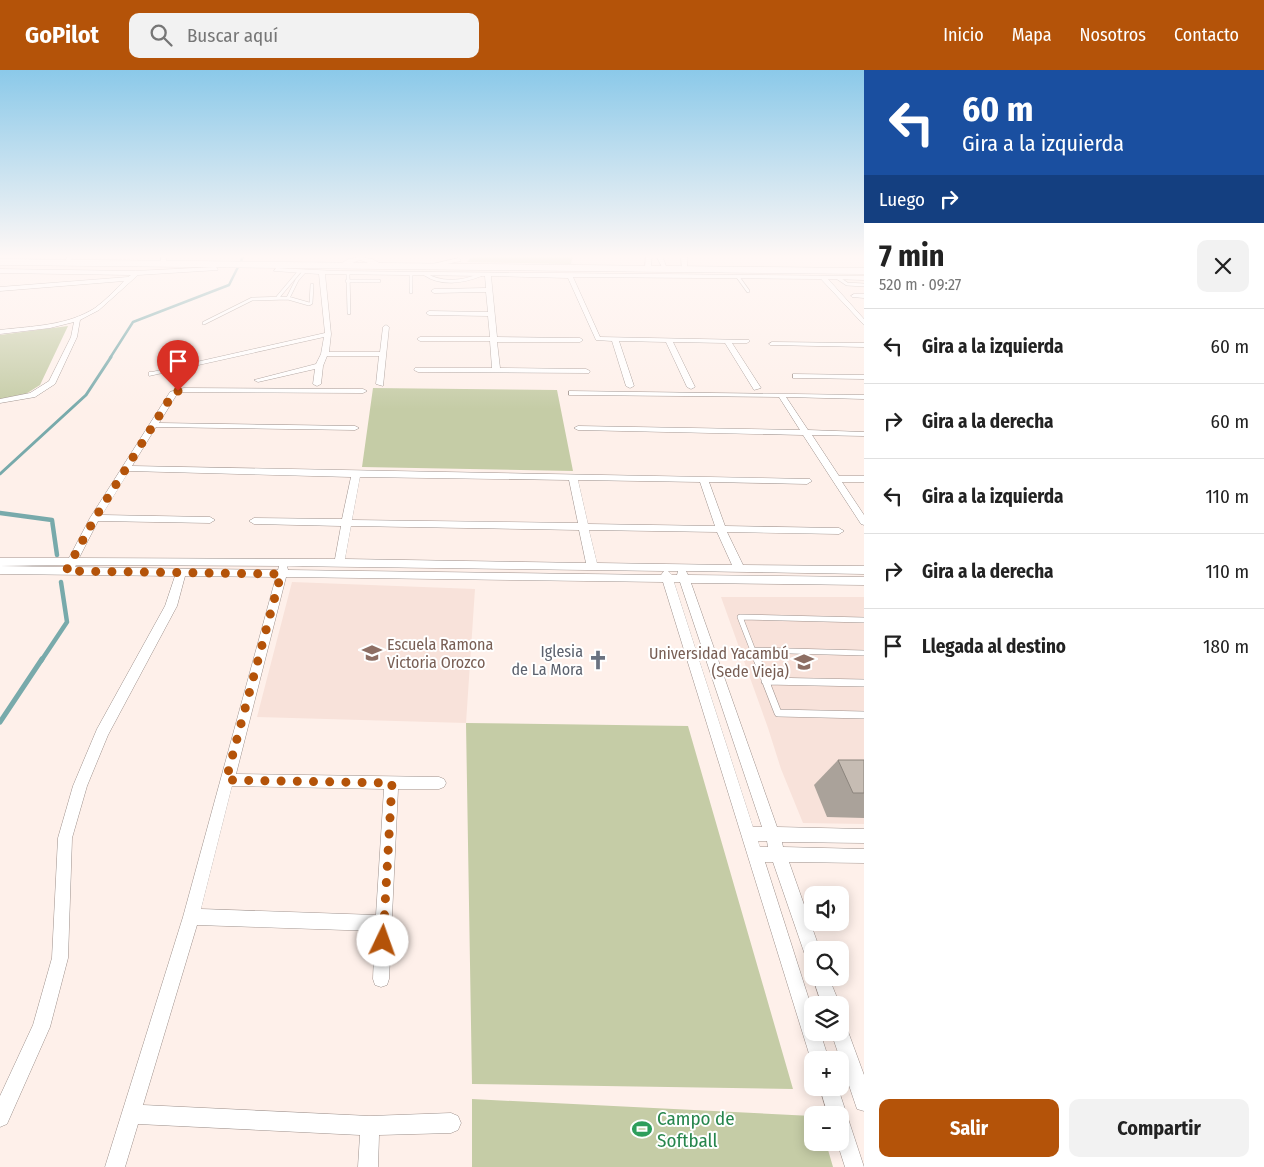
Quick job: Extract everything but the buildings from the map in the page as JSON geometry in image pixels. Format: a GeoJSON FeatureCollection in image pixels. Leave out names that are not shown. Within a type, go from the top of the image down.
{"type":"FeatureCollection","features":[{"type":"Feature","properties":{"kind":"street"},"geometry":{"type":"LineString","coordinates":[[0,332],[76,320],[101,306]]}},
{"type":"Feature","properties":{"kind":"street"},"geometry":{"type":"LineString","coordinates":[[317,384],[319,366],[326,354],[328,334],[325,306]]}},
{"type":"Feature","properties":{"kind":"street"},"geometry":{"type":"LineString","coordinates":[[489,306],[496,369]]}},
{"type":"Feature","properties":{"kind":"street"},"geometry":{"type":"LineString","coordinates":[[583,306],[597,337],[615,339],[747,341]]}},
{"type":"Feature","properties":{"kind":"street"},"geometry":{"type":"LineString","coordinates":[[849,306],[864,323]]}},
{"type":"Feature","properties":{"kind":"street"},"geometry":{"type":"LineString","coordinates":[[429,313],[490,314]]}},
{"type":"Feature","properties":{"kind":"street"},"geometry":{"type":"LineString","coordinates":[[0,401],[32,395],[52,382],[74,337],[76,320]]}},
{"type":"Feature","properties":{"kind":"street"},"geometry":{"type":"LineString","coordinates":[[380,384],[386,327]]}},
{"type":"Feature","properties":{"kind":"street"},"geometry":{"type":"LineString","coordinates":[[152,374],[328,334]]}},
{"type":"Feature","properties":{"kind":"street"},"geometry":{"type":"LineString","coordinates":[[420,339],[580,340]]}},
{"type":"Feature","properties":{"kind":"street"},"geometry":{"type":"LineString","coordinates":[[615,339],[630,386]]}},
{"type":"Feature","properties":{"kind":"street"},"geometry":{"type":"LineString","coordinates":[[669,340],[691,387]]}},
{"type":"Feature","properties":{"kind":"street"},"geometry":{"type":"LineString","coordinates":[[727,341],[757,388]]}},
{"type":"Feature","properties":{"kind":"street"},"geometry":{"type":"LineString","coordinates":[[772,344],[864,345]]}},
{"type":"Feature","properties":{"kind":"street"},"geometry":{"type":"LineString","coordinates":[[326,354],[383,354]]}},
{"type":"Feature","properties":{"kind":"street"},"geometry":{"type":"LineString","coordinates":[[258,380],[319,366]]}},
{"type":"Feature","properties":{"kind":"street"},"geometry":{"type":"LineString","coordinates":[[418,370],[586,371]]}},
{"type":"Feature","properties":{"kind":"street"},"geometry":{"type":"LineString","coordinates":[[796,376],[864,377]]}},
{"type":"Feature","properties":{"kind":"street"},"geometry":{"type":"LineString","coordinates":[[69,567],[95,518],[174,392],[180,390],[363,391]]}},
{"type":"Feature","properties":{"kind":"street"},"geometry":{"type":"LineString","coordinates":[[572,393],[864,396]]}},
{"type":"Feature","properties":{"kind":"street"},"geometry":{"type":"LineString","coordinates":[[781,395],[804,433],[864,522]]}},
{"type":"Feature","properties":{"kind":"street"},"geometry":{"type":"LineString","coordinates":[[153,425],[355,428]]}},
{"type":"Feature","properties":{"kind":"street"},"geometry":{"type":"LineString","coordinates":[[578,428],[864,434]]}},
{"type":"Feature","properties":{"kind":"street"},"geometry":{"type":"LineString","coordinates":[[126,468],[356,474],[807,481]]}},
{"type":"Feature","properties":{"kind":"street"},"geometry":{"type":"LineString","coordinates":[[338,562],[356,474]]}},
{"type":"Feature","properties":{"kind":"street"},"geometry":{"type":"LineString","coordinates":[[573,477],[592,565]]}},
{"type":"Feature","properties":{"kind":"street"},"geometry":{"type":"LineString","coordinates":[[703,479],[721,529],[739,568]]}},
{"type":"Feature","properties":{"kind":"street"},"geometry":{"type":"LineString","coordinates":[[836,479],[864,480]]}},
{"type":"Feature","properties":{"kind":"street"},"geometry":{"type":"LineString","coordinates":[[95,518],[210,520]]}},
{"type":"Feature","properties":{"kind":"street"},"geometry":{"type":"LineString","coordinates":[[254,521],[839,531]]}},
{"type":"Feature","properties":{"kind":"street"},"geometry":{"type":"LineString","coordinates":[[0,570],[212,561],[283,568],[682,574],[864,581]]}},
{"type":"Feature","properties":{"kind":"street"},"geometry":{"type":"LineString","coordinates":[[0,562],[180,573],[283,568],[338,562],[592,565],[666,574]]}},
{"type":"Feature","properties":{"kind":"street"},"geometry":{"type":"LineString","coordinates":[[115,1167],[191,917],[283,568]]}},
{"type":"Feature","properties":{"kind":"street"},"geometry":{"type":"LineString","coordinates":[[682,574],[739,568],[864,570]]}},
{"type":"Feature","properties":{"kind":"street"},"geometry":{"type":"LineString","coordinates":[[0,1117],[41,1027],[60,958],[65,838],[80,786],[102,733],[171,606],[180,573]]}},
{"type":"Feature","properties":{"kind":"street"},"geometry":{"type":"LineString","coordinates":[[666,574],[817,1051]]}},
{"type":"Feature","properties":{"kind":"street"},"geometry":{"type":"LineString","coordinates":[[682,574],[808,941]]}},
{"type":"Feature","properties":{"kind":"street"},"geometry":{"type":"LineString","coordinates":[[226,780],[440,783]]}},
{"type":"Feature","properties":{"kind":"street"},"geometry":{"type":"LineString","coordinates":[[381,979],[392,783]]}},
{"type":"Feature","properties":{"kind":"street"},"geometry":{"type":"LineString","coordinates":[[748,834],[864,836]]}},
{"type":"Feature","properties":{"kind":"street"},"geometry":{"type":"LineString","coordinates":[[755,854],[864,856]]}},
{"type":"Feature","properties":{"kind":"street"},"geometry":{"type":"LineString","coordinates":[[191,917],[384,923]]}},
{"type":"Feature","properties":{"kind":"street"},"geometry":{"type":"LineString","coordinates":[[843,1041],[864,1102]]}},
{"type":"Feature","properties":{"kind":"street"},"geometry":{"type":"LineString","coordinates":[[132,1114],[370,1126],[451,1123]]}},
{"type":"Feature","properties":{"kind":"street"},"geometry":{"type":"LineString","coordinates":[[368,1167],[370,1126]]}},
{"type":"Feature","properties":{"kind":"street"},"geometry":{"type":"LineString","coordinates":[[849,1149],[855,1167]]}},
{"type":"Feature","properties":{"kind":"lane"},"geometry":{"type":"LineString","coordinates":[[204,323],[238,306]]}},
{"type":"Feature","properties":{"kind":"lane"},"geometry":{"type":"LineString","coordinates":[[349,306],[349,313]]}},
{"type":"Feature","properties":{"kind":"lane"},"geometry":{"type":"LineString","coordinates":[[864,620],[740,617],[778,713],[864,715]]}},
{"type":"Feature","properties":{"kind":"lane"},"geometry":{"type":"LineString","coordinates":[[753,650],[864,653]]}},
{"type":"Feature","properties":{"kind":"lane"},"geometry":{"type":"LineString","coordinates":[[765,681],[864,683]]}},
{"type":"Feature","properties":{"kind":"shaded area","name":"Escuela Ramona Victoria Orozco"},"geometry":{"type":"Polygon","coordinates":[[[292,582],[475,589],[466,723],[257,717],[292,582]]]}},
{"type":"Feature","properties":{"kind":"shaded area","name":"Universidad Yacambú (Sede Vieja)"},"geometry":{"type":"Polygon","coordinates":[[[721,597],[864,597],[864,824],[803,823],[781,769],[721,597]]]}},
{"type":"Feature","properties":{"kind":"green space"},"geometry":{"type":"Polygon","coordinates":[[[68,326],[40,385],[21,397],[0,401],[0,335],[68,326]]]}},
{"type":"Feature","properties":{"kind":"green space"},"geometry":{"type":"Polygon","coordinates":[[[373,388],[557,390],[573,471],[362,467],[373,388]]]}},
{"type":"Feature","properties":{"kind":"green space"},"geometry":{"type":"Polygon","coordinates":[[[466,723],[688,726],[793,1089],[472,1084],[466,723]]]}},
{"type":"Feature","properties":{"kind":"green space","name":"Campo de Softball"},"geometry":{"type":"Polygon","coordinates":[[[472,1099],[804,1116],[804,1151],[828,1151],[833,1167],[472,1167],[472,1099]]]}},
{"type":"Feature","properties":{"kind":"waterway"},"geometry":{"type":"LineString","coordinates":[[110,358],[133,322],[174,306]]}},
{"type":"Feature","properties":{"kind":"waterway"},"geometry":{"type":"LineString","coordinates":[[0,474],[86,395],[111,357]]}},
{"type":"Feature","properties":{"kind":"waterway"},"geometry":{"type":"LineString","coordinates":[[0,513],[52,520],[57,555]]}},
{"type":"Feature","properties":{"kind":"waterway"},"geometry":{"type":"LineString","coordinates":[[41,661],[67,622],[61,582]]}},
{"type":"Feature","properties":{"kind":"waterway"},"geometry":{"type":"LineString","coordinates":[[0,722],[42,659]]}},
{"type":"Feature","properties":{"kind":"place","name":"Escuela Ramona Victoria Orozco"},"geometry":{"type":"Point","coordinates":[372,653]}},
{"type":"Feature","properties":{"kind":"place","name":"Iglesia de La Mora"},"geometry":{"type":"Point","coordinates":[598,660]}},
{"type":"Feature","properties":{"kind":"place","name":"Universidad Yacambú (Sede Vieja)"},"geometry":{"type":"Point","coordinates":[804,662]}},
{"type":"Feature","properties":{"kind":"place","name":"Campo de Softball"},"geometry":{"type":"Point","coordinates":[642,1129]}},
{"type":"Feature","properties":{"kind":"route"},"geometry":{"type":"LineString","coordinates":[[178,391],[174,392],[126,468],[95,518],[66,571],[281,574],[226,780],[392,783],[383,941]]}}]}
